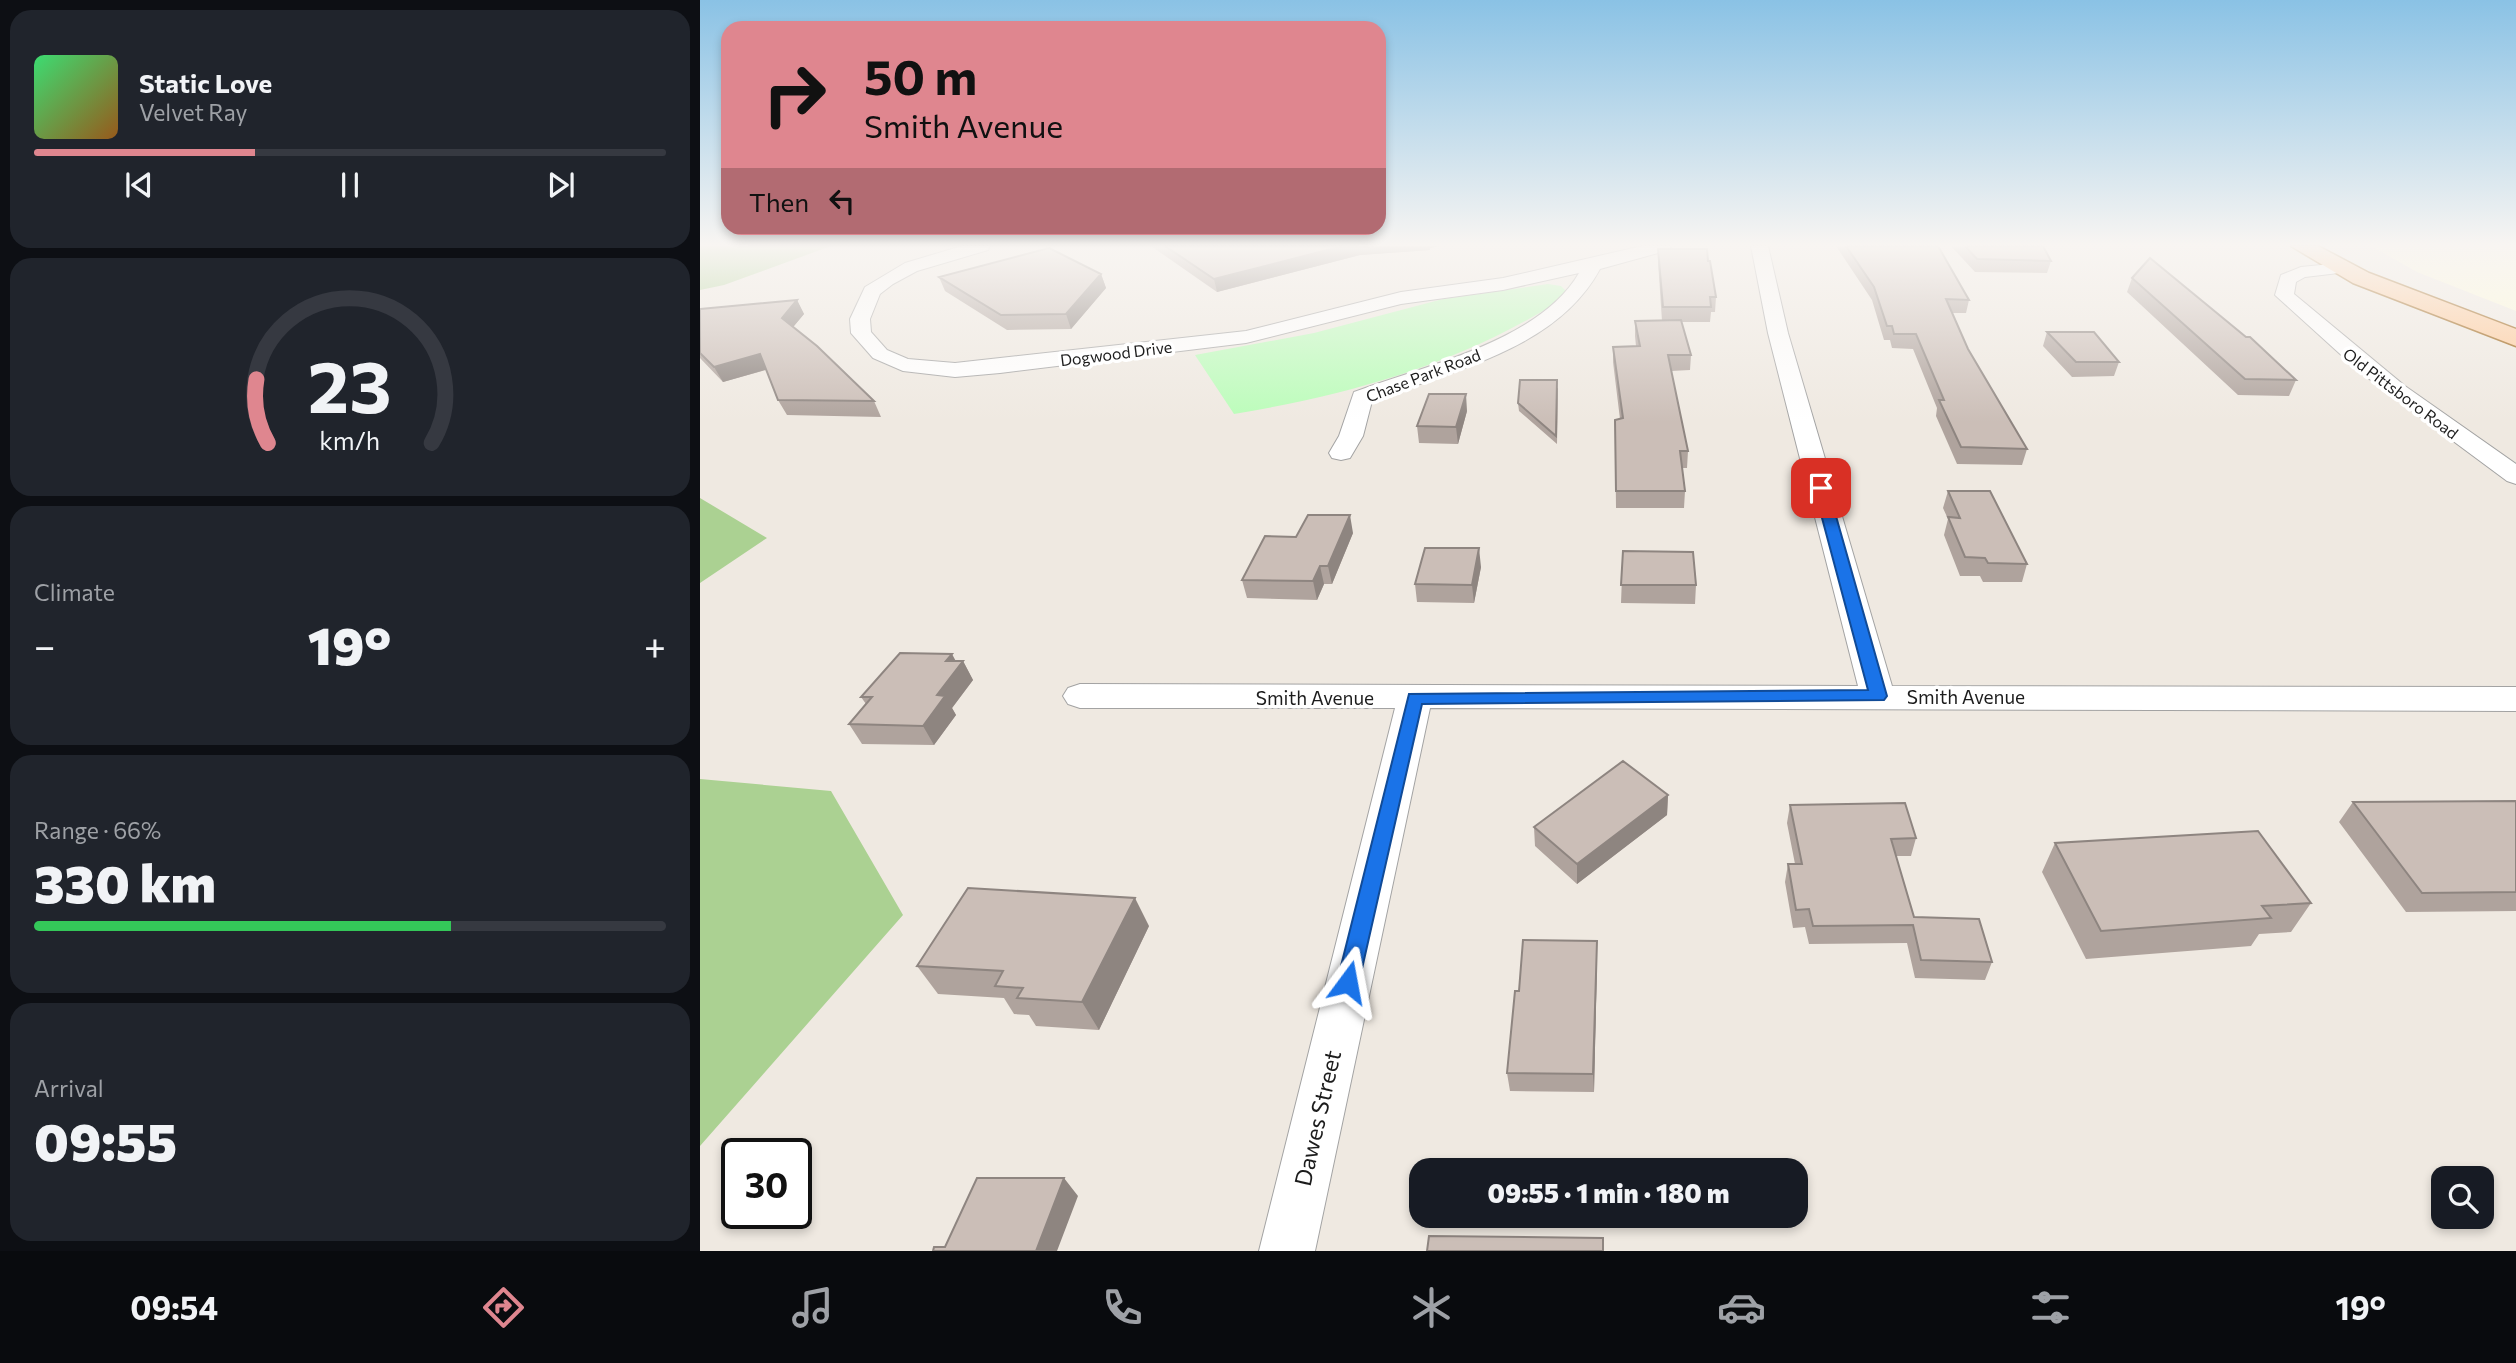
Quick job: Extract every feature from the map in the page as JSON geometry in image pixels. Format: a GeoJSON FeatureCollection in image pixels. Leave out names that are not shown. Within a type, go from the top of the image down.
{"type":"FeatureCollection","features":[{"type":"Feature","properties":{"kind":"main road"},"geometry":{"type":"LineString","coordinates":[[2432,304],[2516,338]]}},
{"type":"Feature","properties":{"kind":"street","name":"Dogwood Drive"},"geometry":{"type":"LineString","coordinates":[[866,304],[860,319],[861,333],[880,354],[903,365],[955,370],[1246,337],[1376,304]]}},
{"type":"Feature","properties":{"kind":"street","name":"Chase Park Road"},"geometry":{"type":"LineString","coordinates":[[1341,453],[1351,436],[1362,397],[1482,353],[1553,314],[1564,304]]}},
{"type":"Feature","properties":{"kind":"street"},"geometry":{"type":"LineString","coordinates":[[1772,304],[1878,696]]}},
{"type":"Feature","properties":{"kind":"street","name":"Old Pittsboro Road"},"geometry":{"type":"LineString","coordinates":[[2294,304],[2347,352],[2451,432],[2516,476]]}},
{"type":"Feature","properties":{"kind":"street","name":"Smith Avenue"},"geometry":{"type":"LineString","coordinates":[[1080,695],[2516,699]]}},
{"type":"Feature","properties":{"kind":"street","name":"Dawes Street"},"geometry":{"type":"LineString","coordinates":[[1287,1251],[1394,779],[1415,698]]}},
{"type":"Feature","properties":{"kind":"shaded area"},"geometry":{"type":"Polygon","coordinates":[[[2499,304],[2516,304],[2516,311],[2499,304]]]}},
{"type":"Feature","properties":{"kind":"green space"},"geometry":{"type":"Polygon","coordinates":[[[1423,304],[1553,304],[1483,343],[1402,374],[1319,397],[1234,414],[1195,355],[1314,333],[1423,304]]]}},
{"type":"Feature","properties":{"kind":"green space"},"geometry":{"type":"Polygon","coordinates":[[[700,498],[767,538],[700,583],[700,498]]]}},
{"type":"Feature","properties":{"kind":"green space"},"geometry":{"type":"Polygon","coordinates":[[[700,779],[831,791],[903,915],[700,1146],[700,779]]]}},
{"type":"Feature","properties":{"kind":"building"},"geometry":{"type":"Polygon","coordinates":[[[750,304],[793,304],[782,318],[817,346],[874,401],[778,400],[760,354],[714,367],[700,353],[700,309],[750,304]]]}},
{"type":"Feature","properties":{"kind":"building"},"geometry":{"type":"Polygon","coordinates":[[[984,304],[1074,304],[1066,314],[1001,315],[984,304]]]}},
{"type":"Feature","properties":{"kind":"building"},"geometry":{"type":"Polygon","coordinates":[[[1663,304],[1711,304],[1711,307],[1663,307],[1663,304]]]}},
{"type":"Feature","properties":{"kind":"building"},"geometry":{"type":"Polygon","coordinates":[[[1880,304],[1948,304],[1968,349],[2027,449],[1961,447],[1939,400],[1944,400],[1916,334],[1894,334],[1892,326],[1887,326],[1880,304]]]}},
{"type":"Feature","properties":{"kind":"building"},"geometry":{"type":"Polygon","coordinates":[[[2162,304],[2206,304],[2246,337],[2250,337],[2296,380],[2245,379],[2162,304]]]}},
{"type":"Feature","properties":{"kind":"building"},"geometry":{"type":"Polygon","coordinates":[[[1681,320],[1691,355],[1668,355],[1688,451],[1680,451],[1685,491],[1616,491],[1615,420],[1623,418],[1613,347],[1640,346],[1635,321],[1681,320]]]}},
{"type":"Feature","properties":{"kind":"building"},"geometry":{"type":"Polygon","coordinates":[[[2047,332],[2094,332],[2119,362],[2076,362],[2047,332]]]}},
{"type":"Feature","properties":{"kind":"building"},"geometry":{"type":"Polygon","coordinates":[[[1520,380],[1557,380],[1556,436],[1518,403],[1520,380]]]}},
{"type":"Feature","properties":{"kind":"building"},"geometry":{"type":"Polygon","coordinates":[[[1429,394],[1466,394],[1456,427],[1417,426],[1429,394]]]}},
{"type":"Feature","properties":{"kind":"building"},"geometry":{"type":"Polygon","coordinates":[[[1948,491],[1990,491],[2027,564],[1988,563],[1985,558],[1965,557],[1948,517],[1960,518],[1948,491]]]}},
{"type":"Feature","properties":{"kind":"building"},"geometry":{"type":"Polygon","coordinates":[[[1308,515],[1350,515],[1328,566],[1320,566],[1313,581],[1242,580],[1265,536],[1296,537],[1308,515]]]}},
{"type":"Feature","properties":{"kind":"building"},"geometry":{"type":"Polygon","coordinates":[[[1425,548],[1479,548],[1472,585],[1415,584],[1425,548]]]}},
{"type":"Feature","properties":{"kind":"building"},"geometry":{"type":"Polygon","coordinates":[[[1623,551],[1693,552],[1696,585],[1621,585],[1623,551]]]}},
{"type":"Feature","properties":{"kind":"building"},"geometry":{"type":"Polygon","coordinates":[[[900,653],[952,654],[946,661],[963,661],[937,695],[945,696],[923,726],[849,724],[872,697],[861,697],[900,653]]]}},
{"type":"Feature","properties":{"kind":"building"},"geometry":{"type":"Polygon","coordinates":[[[1623,761],[1668,795],[1577,864],[1534,827],[1623,761]]]}},
{"type":"Feature","properties":{"kind":"building"},"geometry":{"type":"Polygon","coordinates":[[[2516,801],[2516,892],[2422,893],[2353,802],[2516,801]]]}},
{"type":"Feature","properties":{"kind":"building"},"geometry":{"type":"Polygon","coordinates":[[[1905,803],[1916,838],[1891,839],[1914,917],[1979,919],[1992,962],[1921,960],[1913,925],[1813,926],[1809,909],[1796,910],[1788,864],[1802,864],[1790,805],[1905,803]]]}},
{"type":"Feature","properties":{"kind":"building"},"geometry":{"type":"Polygon","coordinates":[[[2258,831],[2311,903],[2262,906],[2271,918],[2101,931],[2055,843],[2258,831]]]}},
{"type":"Feature","properties":{"kind":"building"},"geometry":{"type":"Polygon","coordinates":[[[968,888],[1135,898],[1082,1002],[1017,998],[1023,988],[995,986],[1003,971],[917,966],[968,888]]]}},
{"type":"Feature","properties":{"kind":"building"},"geometry":{"type":"Polygon","coordinates":[[[1523,940],[1597,941],[1593,1074],[1507,1073],[1515,991],[1519,991],[1523,940]]]}},
{"type":"Feature","properties":{"kind":"building"},"geometry":{"type":"Polygon","coordinates":[[[977,1178],[1064,1178],[1036,1251],[933,1251],[934,1247],[945,1247],[977,1178]]]}},
{"type":"Feature","properties":{"kind":"building"},"geometry":{"type":"Polygon","coordinates":[[[1429,1236],[1603,1238],[1603,1251],[1427,1251],[1429,1236]]]}},
{"type":"Feature","properties":{"kind":"route"},"geometry":{"type":"LineString","coordinates":[[1348,982],[1415,698],[1878,696],[1821,488]]}}]}
